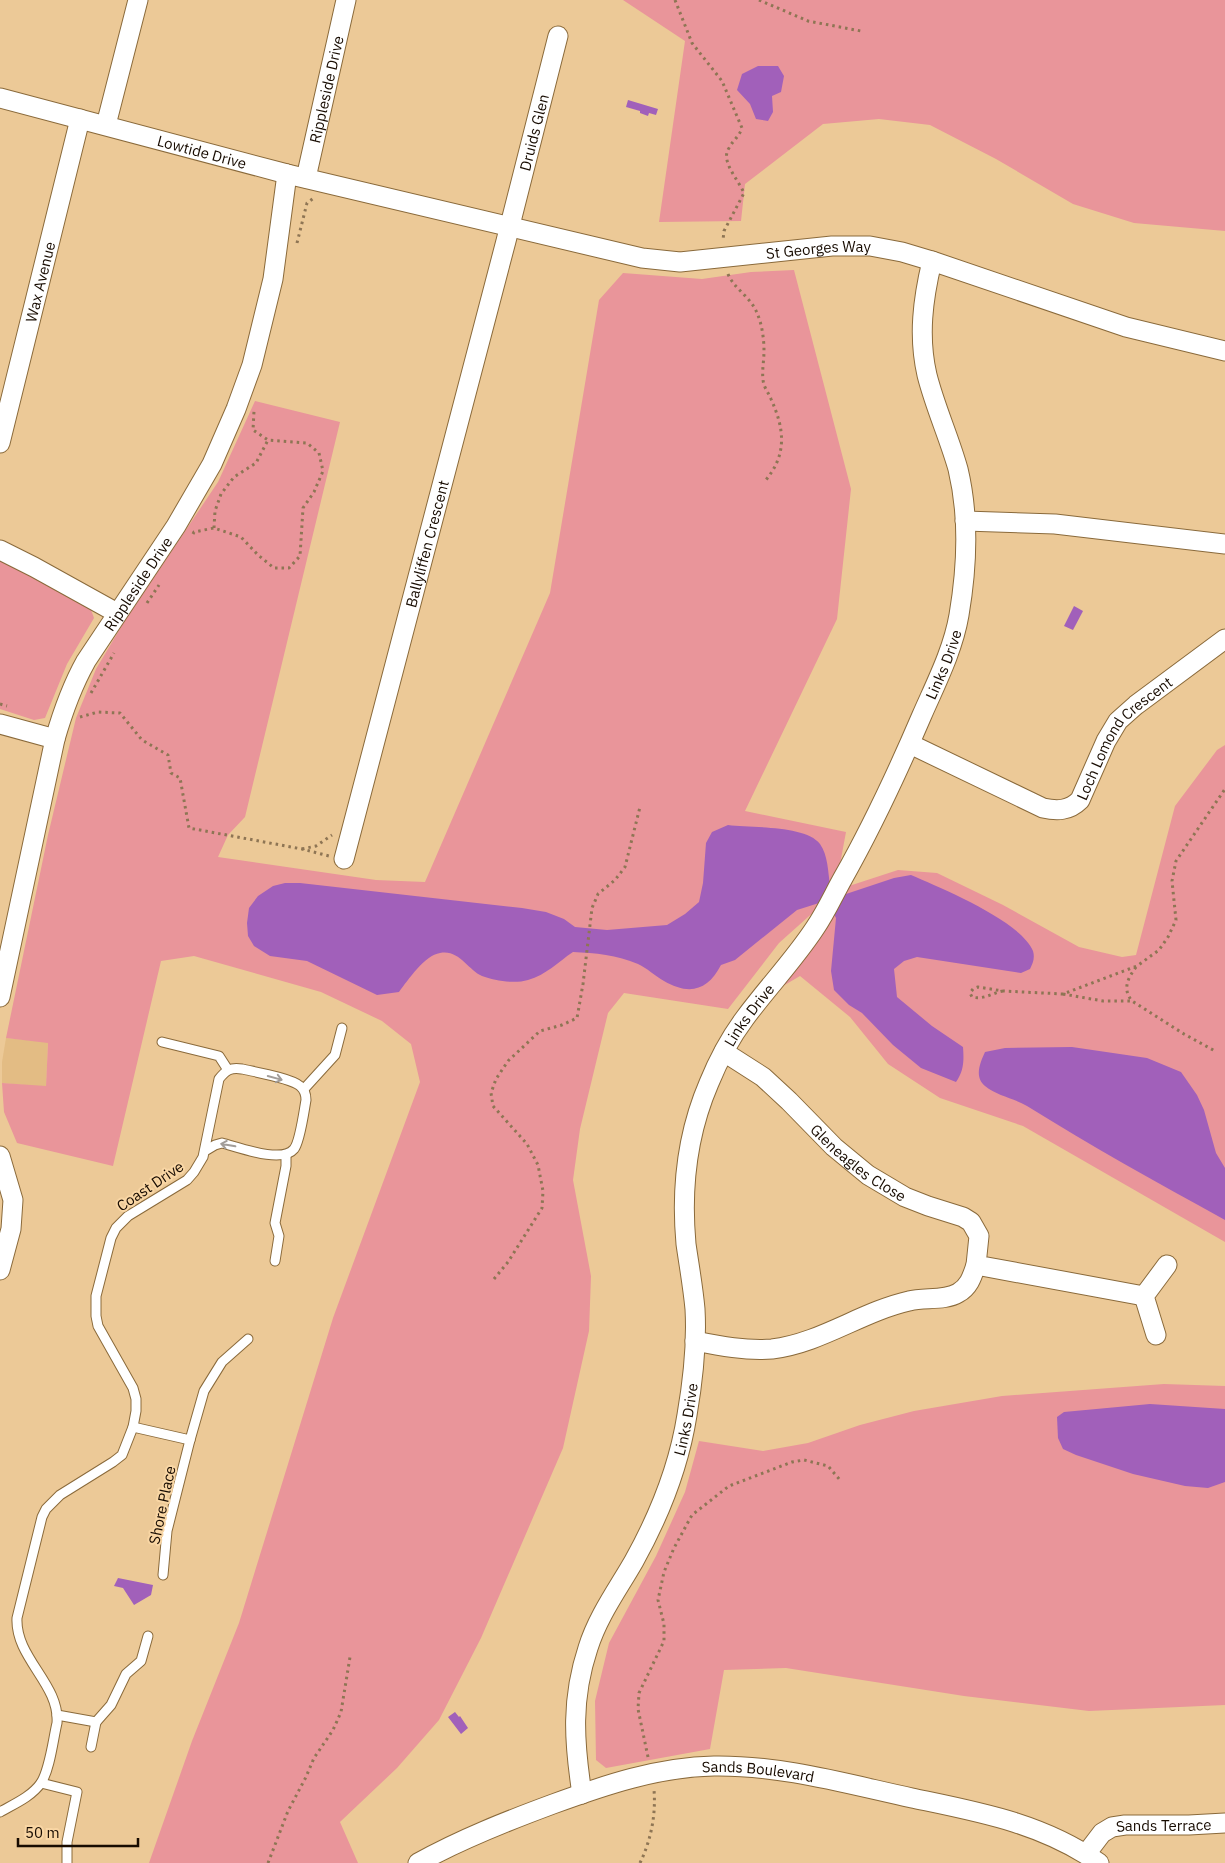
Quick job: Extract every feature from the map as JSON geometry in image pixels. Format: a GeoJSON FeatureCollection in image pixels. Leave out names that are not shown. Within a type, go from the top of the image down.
{"type":"FeatureCollection","features":[{"type":"Feature","properties":{"kind":"street"},"geometry":{"type":"LineString","coordinates":[[106,125],[138,0]]}},
{"type":"Feature","properties":{"kind":"street","name":"Rippleside Drive"},"geometry":{"type":"LineString","coordinates":[[306,178],[346,0]]}},
{"type":"Feature","properties":{"kind":"street","name":"Druids Glen"},"geometry":{"type":"LineString","coordinates":[[509,228],[558,36]]}},
{"type":"Feature","properties":{"kind":"street","name":"Lowtide Drive"},"geometry":{"type":"LineString","coordinates":[[0,98],[287,174],[404,201]]}},
{"type":"Feature","properties":{"kind":"street","name":"Wax Avenue"},"geometry":{"type":"LineString","coordinates":[[0,440],[80,119]]}},
{"type":"Feature","properties":{"kind":"street","name":"Rippleside Drive"},"geometry":{"type":"LineString","coordinates":[[0,997],[7,930],[62,712],[73,685],[117,613],[176,526],[212,464],[236,410],[252,365],[273,279],[287,174]]}},
{"type":"Feature","properties":{"kind":"street","name":"St Georges Way"},"geometry":{"type":"LineString","coordinates":[[404,201],[509,228],[663,261],[680,262],[852,245],[902,252],[1111,323],[1225,351]]}},
{"type":"Feature","properties":{"kind":"street","name":"Ballyliffen Crescent"},"geometry":{"type":"LineString","coordinates":[[344,860],[509,228]]}},
{"type":"Feature","properties":{"kind":"street","name":"Links Drive"},"geometry":{"type":"LineString","coordinates":[[582,1794],[574,1737],[577,1700],[584,1664],[595,1628],[646,1539],[658,1513],[680,1450],[687,1418],[695,1341],[695,1307],[686,1241],[684,1202],[687,1160],[694,1119],[724,1052],[747,1015],[783,972],[817,926],[863,843],[910,744],[950,649],[959,616],[966,549],[965,521],[959,472],[927,374],[924,352],[922,313],[932,261]]}},
{"type":"Feature","properties":{"kind":"street"},"geometry":{"type":"LineString","coordinates":[[965,521],[1055,524],[1225,544]]}},
{"type":"Feature","properties":{"kind":"street"},"geometry":{"type":"LineString","coordinates":[[0,550],[117,613]]}},
{"type":"Feature","properties":{"kind":"street","name":"Loch Lomond Crescent"},"geometry":{"type":"LineString","coordinates":[[910,744],[1044,808],[1052,810],[1067,809],[1074,806],[1080,800],[1111,731],[1125,714],[1225,639]]}},
{"type":"Feature","properties":{"kind":"street"},"geometry":{"type":"LineString","coordinates":[[0,724],[55,739]]}},
{"type":"Feature","properties":{"kind":"street","name":"Gleneagles Close"},"geometry":{"type":"LineString","coordinates":[[695,1341],[752,1349],[771,1349],[791,1345],[827,1334],[894,1305],[924,1298],[956,1295],[968,1285],[976,1265],[978,1236],[971,1222],[963,1217],[906,1197],[868,1175],[834,1147],[799,1110],[763,1077],[724,1052]]}},
{"type":"Feature","properties":{"kind":"street"},"geometry":{"type":"LineString","coordinates":[[0,1156],[13,1200],[10,1228],[0,1270]]}},
{"type":"Feature","properties":{"kind":"street"},"geometry":{"type":"LineString","coordinates":[[976,1265],[1144,1296]]}},
{"type":"Feature","properties":{"kind":"street"},"geometry":{"type":"LineString","coordinates":[[1144,1296],[1167,1265]]}},
{"type":"Feature","properties":{"kind":"street"},"geometry":{"type":"LineString","coordinates":[[1144,1296],[1156,1335]]}},
{"type":"Feature","properties":{"kind":"street","name":"Sands Boulevard"},"geometry":{"type":"LineString","coordinates":[[418,1863],[509,1820],[623,1780],[665,1770],[714,1766],[756,1768],[798,1774],[976,1811],[1040,1830],[1063,1840],[1093,1858]]}},
{"type":"Feature","properties":{"kind":"street","name":"Sands Terrace"},"geometry":{"type":"LineString","coordinates":[[1093,1858],[1102,1833],[1112,1827],[1125,1825],[1225,1823]]}},
{"type":"Feature","properties":{"kind":"lane"},"geometry":{"type":"LineString","coordinates":[[304,1089],[335,1055],[342,1028]]}},
{"type":"Feature","properties":{"kind":"lane"},"geometry":{"type":"LineString","coordinates":[[162,1042],[219,1056],[228,1070],[242,1069],[296,1083],[304,1089],[306,1094],[297,1142],[286,1155],[268,1155],[222,1143],[215,1144],[205,1151]]}},
{"type":"Feature","properties":{"kind":"lane","name":"Coast Drive"},"geometry":{"type":"LineString","coordinates":[[58,1715],[53,1700],[21,1643],[17,1626],[42,1517],[46,1509],[60,1495],[122,1455],[133,1427],[136,1399],[133,1388],[98,1326],[96,1316],[96,1296],[111,1238],[121,1222],[187,1180],[200,1164],[205,1151],[219,1080],[228,1070]]}},
{"type":"Feature","properties":{"kind":"lane"},"geometry":{"type":"LineString","coordinates":[[275,1261],[279,1236],[275,1223],[286,1166],[286,1155]]}},
{"type":"Feature","properties":{"kind":"lane","name":"Shore Place"},"geometry":{"type":"LineString","coordinates":[[163,1575],[167,1531],[204,1391],[222,1362],[248,1339]]}},
{"type":"Feature","properties":{"kind":"lane"},"geometry":{"type":"LineString","coordinates":[[133,1427],[190,1440]]}},
{"type":"Feature","properties":{"kind":"lane"},"geometry":{"type":"LineString","coordinates":[[91,1747],[96,1722],[111,1705],[126,1674],[141,1661],[148,1636]]}},
{"type":"Feature","properties":{"kind":"lane"},"geometry":{"type":"LineString","coordinates":[[0,1812],[26,1797],[41,1783],[45,1774],[58,1715],[96,1722]]}},
{"type":"Feature","properties":{"kind":"lane"},"geometry":{"type":"LineString","coordinates":[[41,1783],[78,1792],[67,1842],[67,1863]]}},
{"type":"Feature","properties":{"kind":"path"},"geometry":{"type":"LineString","coordinates":[[675,0],[692,42],[722,81],[742,128],[739,137],[729,147],[725,155],[727,164],[739,181],[744,193],[724,232],[723,241]]}},
{"type":"Feature","properties":{"kind":"path"},"geometry":{"type":"LineString","coordinates":[[759,0],[808,20],[860,31]]}},
{"type":"Feature","properties":{"kind":"path"},"geometry":{"type":"LineString","coordinates":[[295,250],[307,203],[316,196]]}},
{"type":"Feature","properties":{"kind":"path"},"geometry":{"type":"LineString","coordinates":[[726,269],[730,279],[751,301],[758,314],[764,351],[764,386],[772,400],[782,438],[781,455],[773,472],[765,481]]}},
{"type":"Feature","properties":{"kind":"path"},"geometry":{"type":"LineString","coordinates":[[189,539],[194,532],[214,528],[241,537],[274,568],[289,568],[300,556],[303,508],[314,492],[323,471],[319,453],[307,443],[268,440],[253,430],[254,411]]}},
{"type":"Feature","properties":{"kind":"path"},"geometry":{"type":"LineString","coordinates":[[214,528],[215,511],[221,494],[234,478],[256,463],[268,440]]}},
{"type":"Feature","properties":{"kind":"path"},"geometry":{"type":"LineString","coordinates":[[144,607],[154,595],[163,578]]}},
{"type":"Feature","properties":{"kind":"path"},"geometry":{"type":"LineString","coordinates":[[86,701],[117,646]]}},
{"type":"Feature","properties":{"kind":"path"},"geometry":{"type":"LineString","coordinates":[[81,710],[76,718],[98,712],[120,713],[142,740],[168,755],[171,772],[180,778],[190,828],[302,849],[344,860]]}},
{"type":"Feature","properties":{"kind":"path"},"geometry":{"type":"LineString","coordinates":[[1063,994],[1137,966],[1159,950],[1176,920],[1172,881],[1176,861],[1225,789]]}},
{"type":"Feature","properties":{"kind":"path"},"geometry":{"type":"LineString","coordinates":[[494,1278],[508,1262],[542,1208],[542,1190],[538,1165],[527,1144],[493,1106],[492,1093],[496,1079],[508,1061],[540,1031],[562,1025],[576,1018],[583,984],[592,908],[598,894],[615,880],[625,867],[640,807]]}},
{"type":"Feature","properties":{"kind":"path"},"geometry":{"type":"LineString","coordinates":[[1137,966],[1129,976],[1126,988],[1128,996],[1132,1001],[1184,1034],[1215,1050]]}},
{"type":"Feature","properties":{"kind":"path"},"geometry":{"type":"LineString","coordinates":[[1003,991],[994,992],[978,999],[972,998],[970,993],[978,987],[1003,991],[1063,994],[1103,1001],[1132,1001]]}},
{"type":"Feature","properties":{"kind":"path"},"geometry":{"type":"LineString","coordinates":[[648,1758],[638,1709],[639,1693],[664,1641],[664,1624],[658,1600],[664,1572],[674,1548],[692,1515],[729,1486],[792,1462],[804,1460],[828,1466],[840,1480]]}},
{"type":"Feature","properties":{"kind":"path"},"geometry":{"type":"LineString","coordinates":[[268,1863],[288,1811],[314,1758],[333,1730],[340,1712],[350,1657]]}},
{"type":"Feature","properties":{"kind":"path"},"geometry":{"type":"LineString","coordinates":[[640,1863],[647,1848],[656,1807],[654,1789]]}},
{"type":"Feature","properties":{"kind":"shaded area"},"geometry":{"type":"Polygon","coordinates":[[[623,0],[1225,0],[1225,231],[1134,223],[1073,204],[996,159],[930,125],[879,119],[823,124],[745,184],[741,221],[659,222],[685,41],[623,0]]]}},
{"type":"Feature","properties":{"kind":"shaded area"},"geometry":{"type":"Polygon","coordinates":[[[758,66],[778,66],[784,76],[781,92],[772,96],[773,112],[768,121],[756,119],[750,104],[737,90],[742,74],[758,66]]]}},
{"type":"Feature","properties":{"kind":"shaded area"},"geometry":{"type":"Polygon","coordinates":[[[628,100],[658,109],[656,115],[649,113],[648,116],[640,113],[640,111],[626,107],[628,100]]]}},
{"type":"Feature","properties":{"kind":"shaded area"},"geometry":{"type":"Polygon","coordinates":[[[794,270],[851,489],[837,619],[745,811],[846,832],[838,875],[852,885],[898,870],[937,873],[1003,905],[1079,947],[1122,957],[1136,955],[1175,806],[1217,750],[1225,745],[1225,1242],[1023,1126],[940,1098],[888,1064],[850,1017],[800,976],[783,986],[829,915],[817,909],[779,943],[728,1009],[624,993],[608,1013],[580,1129],[573,1180],[591,1276],[589,1331],[563,1448],[481,1638],[439,1720],[397,1768],[340,1822],[358,1863],[149,1863],[192,1741],[239,1623],[333,1318],[420,1082],[411,1044],[382,1021],[321,992],[194,956],[161,961],[113,1166],[17,1143],[4,1112],[2,1083],[46,1086],[48,1043],[6,1038],[48,835],[76,718],[96,669],[124,622],[218,482],[255,401],[340,422],[245,817],[228,835],[218,857],[376,880],[425,882],[550,593],[599,300],[623,273],[702,279],[751,272],[794,270]]]}},
{"type":"Feature","properties":{"kind":"shaded area"},"geometry":{"type":"Polygon","coordinates":[[[0,560],[90,607],[94,618],[67,664],[45,718],[34,720],[0,709],[0,560]]]}},
{"type":"Feature","properties":{"kind":"shaded area"},"geometry":{"type":"Polygon","coordinates":[[[1074,606],[1083,611],[1073,630],[1064,626],[1074,606]]]}},
{"type":"Feature","properties":{"kind":"shaded area"},"geometry":{"type":"Polygon","coordinates":[[[728,825],[791,830],[813,838],[820,844],[825,853],[830,885],[846,894],[894,878],[911,875],[997,917],[1026,940],[1033,951],[1034,958],[1030,969],[1021,973],[917,957],[904,961],[894,969],[897,997],[932,1026],[963,1047],[963,1065],[961,1074],[956,1082],[921,1068],[893,1045],[862,1013],[849,1005],[834,990],[831,971],[836,918],[833,912],[819,903],[797,910],[735,960],[721,965],[704,985],[690,989],[673,986],[638,964],[606,955],[573,952],[541,975],[528,980],[511,982],[482,976],[453,954],[440,953],[423,963],[399,992],[377,995],[307,961],[270,956],[254,946],[248,936],[249,908],[258,896],[273,886],[285,883],[300,883],[522,908],[546,912],[564,919],[575,927],[607,930],[667,925],[685,914],[699,902],[703,883],[706,843],[712,832],[728,825]]]}},
{"type":"Feature","properties":{"kind":"shaded area"},"geometry":{"type":"Polygon","coordinates":[[[6,1038],[48,1042],[46,1087],[2,1083],[2,1062],[6,1038]]]}},
{"type":"Feature","properties":{"kind":"shaded area"},"geometry":{"type":"Polygon","coordinates":[[[1072,1047],[1147,1058],[1181,1072],[1197,1095],[1204,1110],[1216,1153],[1225,1168],[1225,1220],[1100,1150],[1027,1106],[1000,1095],[985,1086],[980,1078],[980,1065],[985,1052],[1005,1048],[1072,1047]]]}},
{"type":"Feature","properties":{"kind":"shaded area"},"geometry":{"type":"Polygon","coordinates":[[[1164,1384],[1225,1386],[1225,1705],[1089,1711],[964,1696],[786,1668],[724,1670],[710,1749],[606,1768],[596,1760],[595,1701],[609,1643],[656,1556],[685,1492],[699,1441],[763,1451],[808,1443],[860,1425],[914,1411],[1002,1396],[1164,1384]]]}},
{"type":"Feature","properties":{"kind":"shaded area"},"geometry":{"type":"Polygon","coordinates":[[[1150,1404],[1225,1409],[1225,1482],[1208,1488],[1185,1486],[1133,1474],[1063,1449],[1058,1438],[1057,1417],[1064,1412],[1150,1404]]]}},
{"type":"Feature","properties":{"kind":"shaded area"},"geometry":{"type":"Polygon","coordinates":[[[118,1578],[153,1585],[151,1595],[134,1605],[123,1588],[114,1586],[118,1578]]]}},
{"type":"Feature","properties":{"kind":"shaded area"},"geometry":{"type":"Polygon","coordinates":[[[455,1712],[468,1728],[461,1734],[448,1717],[455,1712]]]}}]}
